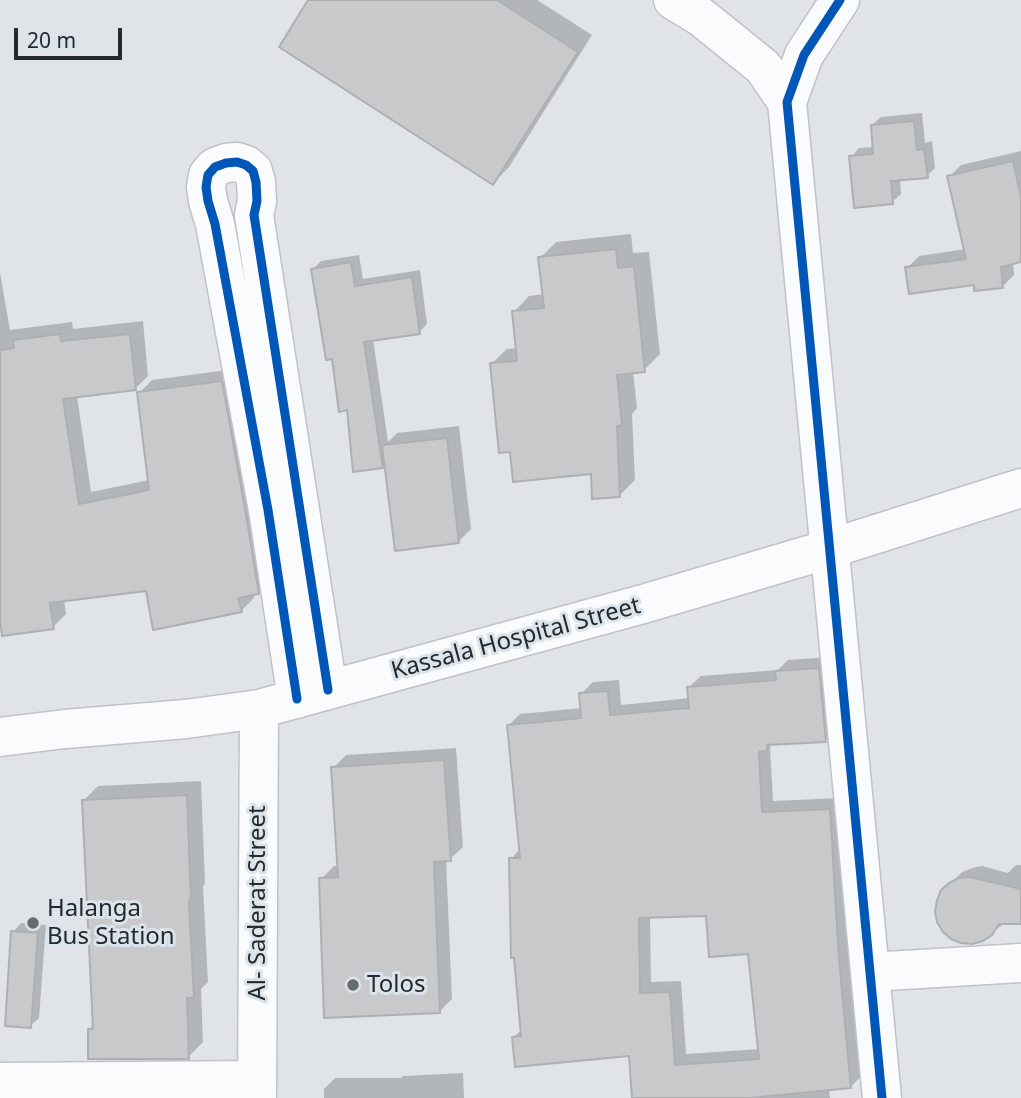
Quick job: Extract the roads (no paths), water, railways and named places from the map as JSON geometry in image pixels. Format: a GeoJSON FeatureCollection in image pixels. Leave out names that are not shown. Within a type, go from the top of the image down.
{"type":"FeatureCollection","features":[{"type":"Feature","properties":{"kind":"street"},"geometry":{"type":"LineString","coordinates":[[673,0],[701,17],[763,67],[787,102]]}},
{"type":"Feature","properties":{"kind":"street"},"geometry":{"type":"LineString","coordinates":[[840,0],[804,55],[787,102],[881,1098]]}},
{"type":"Feature","properties":{"kind":"street"},"geometry":{"type":"LineString","coordinates":[[226,163],[246,165],[253,172],[256,182],[257,201],[254,215],[312,695],[268,510],[206,187],[208,175],[215,167],[226,163]]}},
{"type":"Feature","properties":{"kind":"street","name":"Kassala Hospital Street"},"geometry":{"type":"LineString","coordinates":[[0,737],[259,709],[643,604],[1021,488]]}},
{"type":"Feature","properties":{"kind":"street","name":"Al- Saderat Street"},"geometry":{"type":"LineString","coordinates":[[257,1089],[259,709]]}},
{"type":"Feature","properties":{"kind":"street"},"geometry":{"type":"LineString","coordinates":[[870,972],[1021,963]]}},
{"type":"Feature","properties":{"kind":"street"},"geometry":{"type":"LineString","coordinates":[[0,1082],[257,1089]]}},
{"type":"Feature","properties":{"kind":"place","name":"Halanga Bus Station"},"geometry":{"type":"Point","coordinates":[33,923]}},
{"type":"Feature","properties":{"kind":"place","name":"Tolos"},"geometry":{"type":"Point","coordinates":[353,985]}}]}
